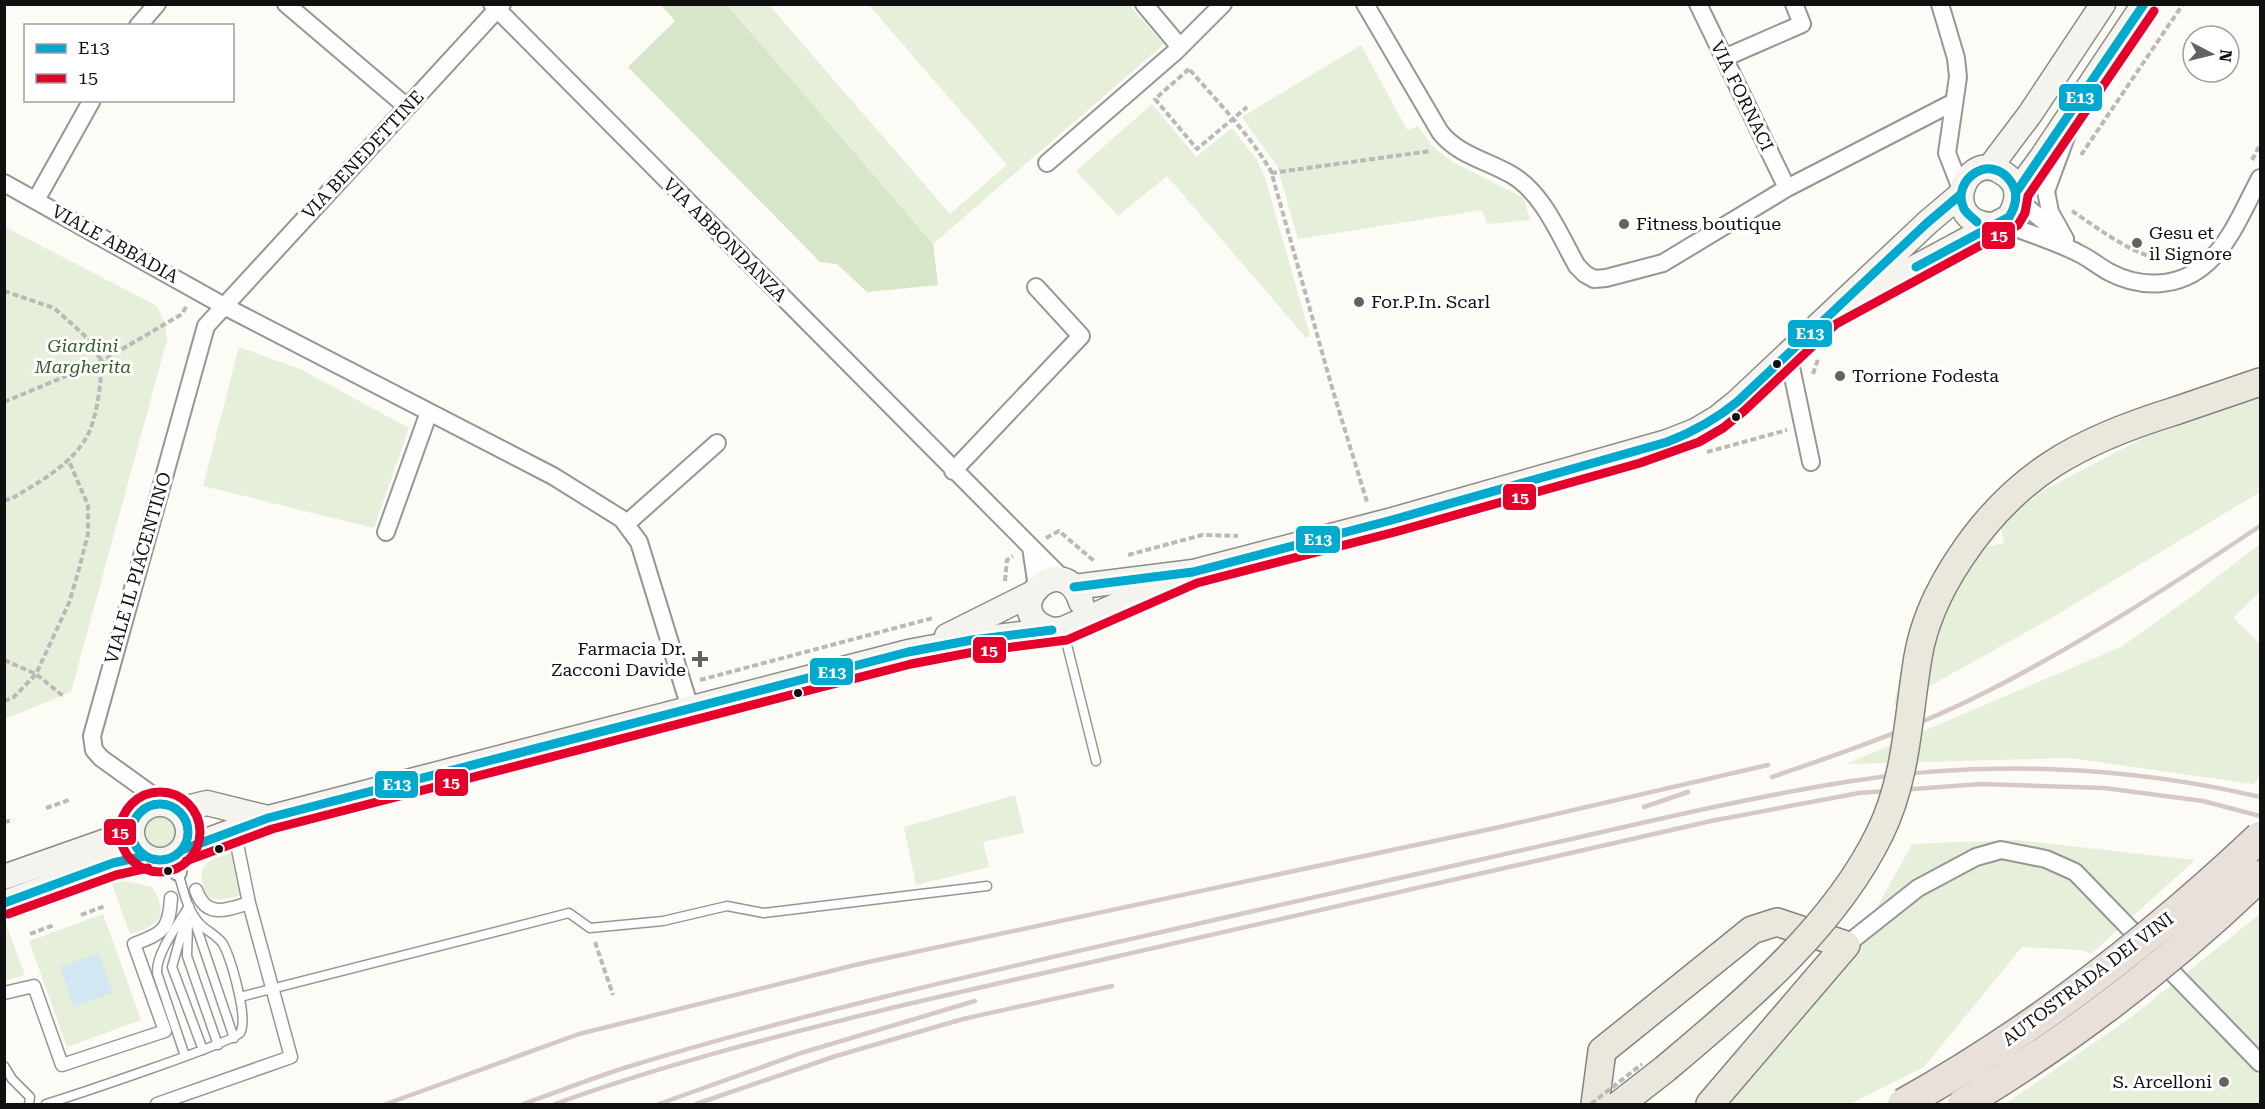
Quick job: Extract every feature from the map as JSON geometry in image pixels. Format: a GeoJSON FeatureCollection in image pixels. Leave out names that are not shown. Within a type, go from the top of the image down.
{"type":"FeatureCollection","features":[{"type":"Feature","properties":{"kind":"highway","name":"AUTOSTRADA DEI VINI"},"geometry":{"type":"LineString","coordinates":[[1903,1104],[1958,1074],[2032,1024],[2104,971],[2201,891],[2260,837]]}},
{"type":"Feature","properties":{"kind":"highway","name":"AUTOSTRADA DEI VINI"},"geometry":{"type":"LineString","coordinates":[[1963,1104],[2051,1047],[2100,1011],[2190,940],[2260,876]]}},
{"type":"Feature","properties":{"kind":"main road"},"geometry":{"type":"LineString","coordinates":[[4,903],[113,863],[145,856],[161,861],[179,859],[268,818],[690,708],[909,652],[972,640],[1062,628],[1193,572],[1392,520],[1667,442],[1695,431],[1717,418],[1961,192],[1967,179],[1985,168],[2031,114],[2103,4]]}},
{"type":"Feature","properties":{"kind":"main road"},"geometry":{"type":"LineString","coordinates":[[1829,314],[2009,217],[2014,209],[2017,195],[2144,4]]}},
{"type":"Feature","properties":{"kind":"main road"},"geometry":{"type":"LineString","coordinates":[[1985,168],[2007,175],[2013,182],[2017,195]]}},
{"type":"Feature","properties":{"kind":"main road"},"geometry":{"type":"LineString","coordinates":[[1961,192],[1964,210],[1969,217],[1984,225],[1997,224]]}},
{"type":"Feature","properties":{"kind":"main road"},"geometry":{"type":"LineString","coordinates":[[1600,1104],[1735,1008],[1815,928],[1850,887],[1881,831],[1894,795],[1907,742],[1918,656],[1929,615],[1944,581],[1985,524],[2010,496],[2056,460],[2095,440],[2134,424],[2260,382]]}},
{"type":"Feature","properties":{"kind":"main road"},"geometry":{"type":"LineString","coordinates":[[909,652],[968,627],[1035,590],[1050,579],[1070,584],[1193,572]]}},
{"type":"Feature","properties":{"kind":"main road"},"geometry":{"type":"LineString","coordinates":[[1062,628],[1080,610],[1081,602],[1070,584]]}},
{"type":"Feature","properties":{"kind":"main road"},"geometry":{"type":"LineString","coordinates":[[1035,590],[1030,608],[1032,616],[1037,623],[1062,628]]}},
{"type":"Feature","properties":{"kind":"main road"},"geometry":{"type":"LineString","coordinates":[[145,856],[135,845],[132,832],[142,810],[157,804],[172,807],[207,803],[268,818]]}},
{"type":"Feature","properties":{"kind":"main road"},"geometry":{"type":"LineString","coordinates":[[172,807],[184,817],[189,833],[179,859]]}},
{"type":"Feature","properties":{"kind":"main road"},"geometry":{"type":"LineString","coordinates":[[4,877],[132,832]]}},
{"type":"Feature","properties":{"kind":"main road"},"geometry":{"type":"LineString","coordinates":[[1600,1104],[1602,1051],[1752,930],[1777,922],[1846,945],[1710,1104]]}},
{"type":"Feature","properties":{"kind":"street"},"geometry":{"type":"LineString","coordinates":[[140,24],[157,4]]}},
{"type":"Feature","properties":{"kind":"street"},"geometry":{"type":"LineString","coordinates":[[286,4],[407,107]]}},
{"type":"Feature","properties":{"kind":"street"},"geometry":{"type":"LineString","coordinates":[[1143,4],[1178,50]]}},
{"type":"Feature","properties":{"kind":"street"},"geometry":{"type":"LineString","coordinates":[[1047,163],[1178,50],[1223,4]]}},
{"type":"Feature","properties":{"kind":"street"},"geometry":{"type":"LineString","coordinates":[[1365,4],[1449,144],[1465,154],[1512,175],[1528,187],[1542,205],[1577,266],[1594,279],[1663,264],[1787,188],[1953,102]]}},
{"type":"Feature","properties":{"kind":"street","name":"VIA FORNACI"},"geometry":{"type":"LineString","coordinates":[[1698,4],[1787,188]]}},
{"type":"Feature","properties":{"kind":"street"},"geometry":{"type":"LineString","coordinates":[[1724,58],[1802,24],[1794,4]]}},
{"type":"Feature","properties":{"kind":"street"},"geometry":{"type":"LineString","coordinates":[[1940,4],[1956,58],[1958,77],[1947,153],[1961,192]]}},
{"type":"Feature","properties":{"kind":"street","name":"VIA BENEDETTINE"},"geometry":{"type":"LineString","coordinates":[[224,306],[497,6]]}},
{"type":"Feature","properties":{"kind":"street","name":"VIA ABBONDANZA"},"geometry":{"type":"LineString","coordinates":[[497,6],[953,471],[1070,584]]}},
{"type":"Feature","properties":{"kind":"street"},"geometry":{"type":"LineString","coordinates":[[2066,239],[2050,212],[2046,191],[2082,96]]}},
{"type":"Feature","properties":{"kind":"street"},"geometry":{"type":"LineString","coordinates":[[36,200],[91,102]]}},
{"type":"Feature","properties":{"kind":"street"},"geometry":{"type":"LineString","coordinates":[[1948,158],[1985,168]]}},
{"type":"Feature","properties":{"kind":"street"},"geometry":{"type":"LineString","coordinates":[[1997,224],[2078,253],[2110,272],[2145,284],[2161,284],[2185,277],[2207,263],[2222,247],[2260,178]]}},
{"type":"Feature","properties":{"kind":"street","name":"VIALE ABBADIA"},"geometry":{"type":"LineString","coordinates":[[4,183],[224,306],[553,476],[622,519],[626,524]]}},
{"type":"Feature","properties":{"kind":"street"},"geometry":{"type":"LineString","coordinates":[[2017,195],[2066,239],[2078,253]]}},
{"type":"Feature","properties":{"kind":"street"},"geometry":{"type":"LineString","coordinates":[[953,471],[1082,336],[1036,287]]}},
{"type":"Feature","properties":{"kind":"street","name":"VIALE IL PIACENTINO"},"geometry":{"type":"LineString","coordinates":[[172,807],[101,758],[94,750],[92,736],[206,326],[224,306]]}},
{"type":"Feature","properties":{"kind":"street"},"geometry":{"type":"LineString","coordinates":[[1788,353],[1811,462]]}},
{"type":"Feature","properties":{"kind":"street"},"geometry":{"type":"LineString","coordinates":[[386,532],[429,412]]}},
{"type":"Feature","properties":{"kind":"street"},"geometry":{"type":"LineString","coordinates":[[690,708],[639,542],[626,524],[717,444]]}},
{"type":"Feature","properties":{"kind":"street"},"geometry":{"type":"LineString","coordinates":[[1031,547],[1035,590]]}},
{"type":"Feature","properties":{"kind":"street"},"geometry":{"type":"LineString","coordinates":[[157,1104],[291,1057],[249,903],[238,849]]}},
{"type":"Feature","properties":{"kind":"street"},"geometry":{"type":"LineString","coordinates":[[1846,945],[1918,888],[1976,857],[2001,850],[2046,859],[2075,872],[2260,1063]]}},
{"type":"Feature","properties":{"kind":"street"},"geometry":{"type":"LineString","coordinates":[[196,890],[200,902],[211,909],[223,910],[249,903]]}},
{"type":"Feature","properties":{"kind":"street"},"geometry":{"type":"LineString","coordinates":[[4,993],[34,986],[62,1065],[165,1031],[134,944],[164,930],[170,917],[171,898]]}},
{"type":"Feature","properties":{"kind":"lane"},"geometry":{"type":"LineString","coordinates":[[1062,628],[1096,761]]}},
{"type":"Feature","properties":{"kind":"lane"},"geometry":{"type":"LineString","coordinates":[[179,859],[189,906],[234,1038]]}},
{"type":"Feature","properties":{"kind":"lane"},"geometry":{"type":"LineString","coordinates":[[240,998],[569,913],[590,928],[663,921],[727,906],[764,913],[987,886]]}},
{"type":"Feature","properties":{"kind":"lane"},"geometry":{"type":"LineString","coordinates":[[46,1104],[84,1093],[218,1045],[240,1033],[243,1024],[240,998],[223,944],[200,924],[189,906]]}},
{"type":"Feature","properties":{"kind":"lane"},"geometry":{"type":"LineString","coordinates":[[189,906],[187,956],[218,1045]]}},
{"type":"Feature","properties":{"kind":"lane"},"geometry":{"type":"LineString","coordinates":[[189,906],[172,967],[203,1050]]}},
{"type":"Feature","properties":{"kind":"lane"},"geometry":{"type":"LineString","coordinates":[[185,1056],[157,973],[157,966],[160,955],[189,906]]}},
{"type":"Feature","properties":{"kind":"lane"},"geometry":{"type":"LineString","coordinates":[[4,1066],[12,1079],[30,1097],[29,1104]]}},
{"type":"Feature","properties":{"kind":"lane"},"geometry":{"type":"LineString","coordinates":[[82,1104],[84,1093]]}},
{"type":"Feature","properties":{"kind":"path"},"geometry":{"type":"LineString","coordinates":[[2080,157],[2183,4]]}},
{"type":"Feature","properties":{"kind":"path"},"geometry":{"type":"LineString","coordinates":[[1178,50],[1190,70],[1261,154],[1271,172],[1367,502]]}},
{"type":"Feature","properties":{"kind":"path"},"geometry":{"type":"LineString","coordinates":[[1190,70],[1155,99],[1197,149],[1247,107]]}},
{"type":"Feature","properties":{"kind":"path"},"geometry":{"type":"LineString","coordinates":[[1271,172],[1430,152],[1445,138]]}},
{"type":"Feature","properties":{"kind":"path"},"geometry":{"type":"LineString","coordinates":[[2252,161],[2260,145]]}},
{"type":"Feature","properties":{"kind":"path"},"geometry":{"type":"LineString","coordinates":[[2065,206],[2145,255],[2167,260],[2182,257]]}},
{"type":"Feature","properties":{"kind":"path"},"geometry":{"type":"LineString","coordinates":[[4,402],[102,361],[182,314],[195,290]]}},
{"type":"Feature","properties":{"kind":"path"},"geometry":{"type":"LineString","coordinates":[[4,291],[54,308],[84,335],[102,361],[100,393],[87,438],[57,471],[10,499],[4,500]]}},
{"type":"Feature","properties":{"kind":"path"},"geometry":{"type":"LineString","coordinates":[[4,701],[14,697],[36,674],[69,603],[88,534],[88,505],[68,459]]}},
{"type":"Feature","properties":{"kind":"path"},"geometry":{"type":"LineString","coordinates":[[1356,505],[1378,499]]}},
{"type":"Feature","properties":{"kind":"path"},"geometry":{"type":"LineString","coordinates":[[4,660],[36,674],[63,696]]}},
{"type":"Feature","properties":{"kind":"path"},"geometry":{"type":"LineString","coordinates":[[46,808],[69,800]]}},
{"type":"Feature","properties":{"kind":"path"},"geometry":{"type":"LineString","coordinates":[[4,822],[13,820]]}},
{"type":"Feature","properties":{"kind":"path"},"geometry":{"type":"LineString","coordinates":[[81,915],[105,906]]}},
{"type":"Feature","properties":{"kind":"path"},"geometry":{"type":"LineString","coordinates":[[30,934],[54,925]]}},
{"type":"Feature","properties":{"kind":"path"},"geometry":{"type":"LineString","coordinates":[[590,928],[613,995]]}},
{"type":"Feature","properties":{"kind":"path"},"geometry":{"type":"LineString","coordinates":[[1600,1104],[1646,1061]]}},
{"type":"Feature","properties":{"kind":"green space"},"geometry":{"type":"Polygon","coordinates":[[[661,5],[727,5],[933,244],[938,285],[867,292],[837,264],[820,262],[628,67],[675,21],[661,5]]]}},
{"type":"Feature","properties":{"kind":"green space"},"geometry":{"type":"Polygon","coordinates":[[[727,5],[769,5],[950,214],[1007,165],[869,5],[1129,5],[1164,44],[933,244],[727,5]]]}},
{"type":"Feature","properties":{"kind":"green space"},"geometry":{"type":"Polygon","coordinates":[[[1361,45],[1407,130],[1418,126],[1432,146],[1451,161],[1524,198],[1530,220],[1487,224],[1482,210],[1298,239],[1277,166],[1242,117],[1361,45]]]}},
{"type":"Feature","properties":{"kind":"green space"},"geometry":{"type":"Polygon","coordinates":[[[1152,104],[1196,157],[1232,128],[1256,159],[1264,175],[1310,335],[1306,338],[1167,176],[1118,216],[1076,171],[1152,104]]]}},
{"type":"Feature","properties":{"kind":"green space","name":"Giardini Margherita"},"geometry":{"type":"Polygon","coordinates":[[[5,227],[157,306],[165,324],[167,340],[71,692],[5,719],[5,227]]]}},
{"type":"Feature","properties":{"kind":"green space"},"geometry":{"type":"Polygon","coordinates":[[[239,347],[300,369],[409,428],[374,528],[203,486],[239,347]]]}},
{"type":"Feature","properties":{"kind":"green space"},"geometry":{"type":"Polygon","coordinates":[[[2260,396],[2260,492],[2053,617],[1894,706],[1909,630],[1945,557],[2004,543],[2000,524],[2044,490],[2147,436],[2260,396]]]}},
{"type":"Feature","properties":{"kind":"green space"},"geometry":{"type":"Polygon","coordinates":[[[2260,544],[2260,592],[2233,618],[2260,644],[2260,776],[2254,784],[2070,758],[1846,764],[2121,647],[2260,544]]]}},
{"type":"Feature","properties":{"kind":"green space"},"geometry":{"type":"Polygon","coordinates":[[[1015,795],[1024,833],[983,842],[989,867],[916,885],[904,827],[1015,795]]]}},
{"type":"Feature","properties":{"kind":"green space"},"geometry":{"type":"Polygon","coordinates":[[[161,816],[172,821],[177,832],[172,843],[161,848],[150,843],[145,832],[150,821],[161,816]]]}},
{"type":"Feature","properties":{"kind":"green space"},"geometry":{"type":"Polygon","coordinates":[[[2017,840],[2195,860],[2091,954],[2082,950],[2022,947],[1924,1067],[1850,1104],[1728,1104],[1855,947],[1912,844],[2017,840]]]}},
{"type":"Feature","properties":{"kind":"green space"},"geometry":{"type":"Polygon","coordinates":[[[232,853],[240,895],[224,899],[208,897],[202,879],[204,867],[215,859],[232,853]]]}},
{"type":"Feature","properties":{"kind":"green space"},"geometry":{"type":"Polygon","coordinates":[[[125,881],[152,887],[161,912],[154,923],[130,934],[112,884],[125,881]]]}},
{"type":"Feature","properties":{"kind":"green space"},"geometry":{"type":"Polygon","coordinates":[[[103,914],[141,1020],[67,1047],[29,941],[103,914]]]}},
{"type":"Feature","properties":{"kind":"green space"},"geometry":{"type":"Polygon","coordinates":[[[2260,914],[2260,1104],[2005,1104],[2130,1018],[2260,914]]]}},
{"type":"Feature","properties":{"kind":"green space"},"geometry":{"type":"Polygon","coordinates":[[[6,924],[25,975],[5,981],[4,925],[6,924]]]}},
{"type":"Feature","properties":{"kind":"water"},"geometry":{"type":"Polygon","coordinates":[[[99,953],[113,993],[74,1007],[60,967],[99,953]]]}},
{"type":"Feature","properties":{"kind":"railway"},"geometry":{"type":"LineString","coordinates":[[1772,777],[1908,727],[1988,691],[2126,613],[2260,526]]}},
{"type":"Feature","properties":{"kind":"railway"},"geometry":{"type":"LineString","coordinates":[[386,1104],[579,1034],[859,964],[1500,827],[1768,765]]}},
{"type":"Feature","properties":{"kind":"railway"},"geometry":{"type":"LineString","coordinates":[[523,1104],[624,1068],[860,1003],[1654,820],[1852,781],[1953,770],[2057,770],[2160,778],[2260,797]]}},
{"type":"Feature","properties":{"kind":"railway"},"geometry":{"type":"LineString","coordinates":[[555,1104],[642,1075],[774,1037],[908,1004],[1711,821],[1859,793],[1981,784],[2104,788],[2203,801],[2260,816]]}},
{"type":"Feature","properties":{"kind":"railway"},"geometry":{"type":"LineString","coordinates":[[1644,807],[1688,792]]}},
{"type":"Feature","properties":{"kind":"railway"},"geometry":{"type":"LineString","coordinates":[[696,1104],[836,1056],[963,1019],[1112,986]]}},
{"type":"Feature","properties":{"kind":"railway"},"geometry":{"type":"LineString","coordinates":[[659,1104],[801,1053],[975,1001]]}},
{"type":"Feature","properties":{"kind":"transit line","name":"E13"},"geometry":{"type":"LineString","coordinates":[[2017,191],[2144,4]]}},
{"type":"Feature","properties":{"kind":"transit line","name":"15"},"geometry":{"type":"LineString","coordinates":[[186,861],[272,829],[911,664],[974,652],[1067,640],[1197,583],[1395,532],[1640,463],[1699,442],[1723,428],[1744,411],[1836,324],[2018,225],[2025,213],[2028,196],[2154,11]]}},
{"type":"Feature","properties":{"kind":"transit line","name":"E13"},"geometry":{"type":"LineString","coordinates":[[1916,267],[2009,217],[2015,204],[2015,191],[2011,182],[2002,173],[1993,169],[1974,173],[1962,189],[1961,199],[1964,209],[1977,222]]}},
{"type":"Feature","properties":{"kind":"transit line","name":"E13"},"geometry":{"type":"LineString","coordinates":[[1074,587],[1193,572],[1392,520],[1667,442],[1686,434],[1712,420],[1737,402],[1927,223],[1960,195]]}},
{"type":"Feature","properties":{"kind":"transit line","name":"E13"},"geometry":{"type":"LineString","coordinates":[[182,850],[268,818],[908,652],[972,640],[1052,630]]}},
{"type":"Feature","properties":{"kind":"transit line","name":"15"},"geometry":{"type":"LineString","coordinates":[[160,792],[175,795],[188,804],[197,817],[200,832],[197,847],[188,860],[175,869],[160,872],[145,869],[132,860],[123,847],[120,832],[123,817],[132,804],[145,795],[160,792]]}},
{"type":"Feature","properties":{"kind":"transit line","name":"E13"},"geometry":{"type":"LineString","coordinates":[[155,804],[165,804],[180,812],[186,821],[188,832],[186,843],[180,852],[165,860],[155,860],[144,855],[137,848],[132,837],[132,827],[137,816],[144,809],[155,804]]}},
{"type":"Feature","properties":{"kind":"transit line","name":"E13"},"geometry":{"type":"LineString","coordinates":[[4,903],[113,863],[145,856]]}},
{"type":"Feature","properties":{"kind":"transit line","name":"15"},"geometry":{"type":"LineString","coordinates":[[8,914],[116,875],[148,868]]}},
{"type":"Feature","properties":{"kind":"place","name":"Fitness boutique"},"geometry":{"type":"Point","coordinates":[1624,224]}},
{"type":"Feature","properties":{"kind":"place","name":"Gesu et il Signore"},"geometry":{"type":"Point","coordinates":[2137,243]}},
{"type":"Feature","properties":{"kind":"place","name":"For.P.In. Scarl"},"geometry":{"type":"Point","coordinates":[1359,302]}},
{"type":"Feature","properties":{"kind":"place","name":"Torrione Fodesta"},"geometry":{"type":"Point","coordinates":[1840,376]}},
{"type":"Feature","properties":{"kind":"place","name":"Farmacia Dr. Zacconi Davide"},"geometry":{"type":"Point","coordinates":[700,659]}},
{"type":"Feature","properties":{"kind":"place","name":"S. Arcelloni"},"geometry":{"type":"Point","coordinates":[2224,1082]}}]}
